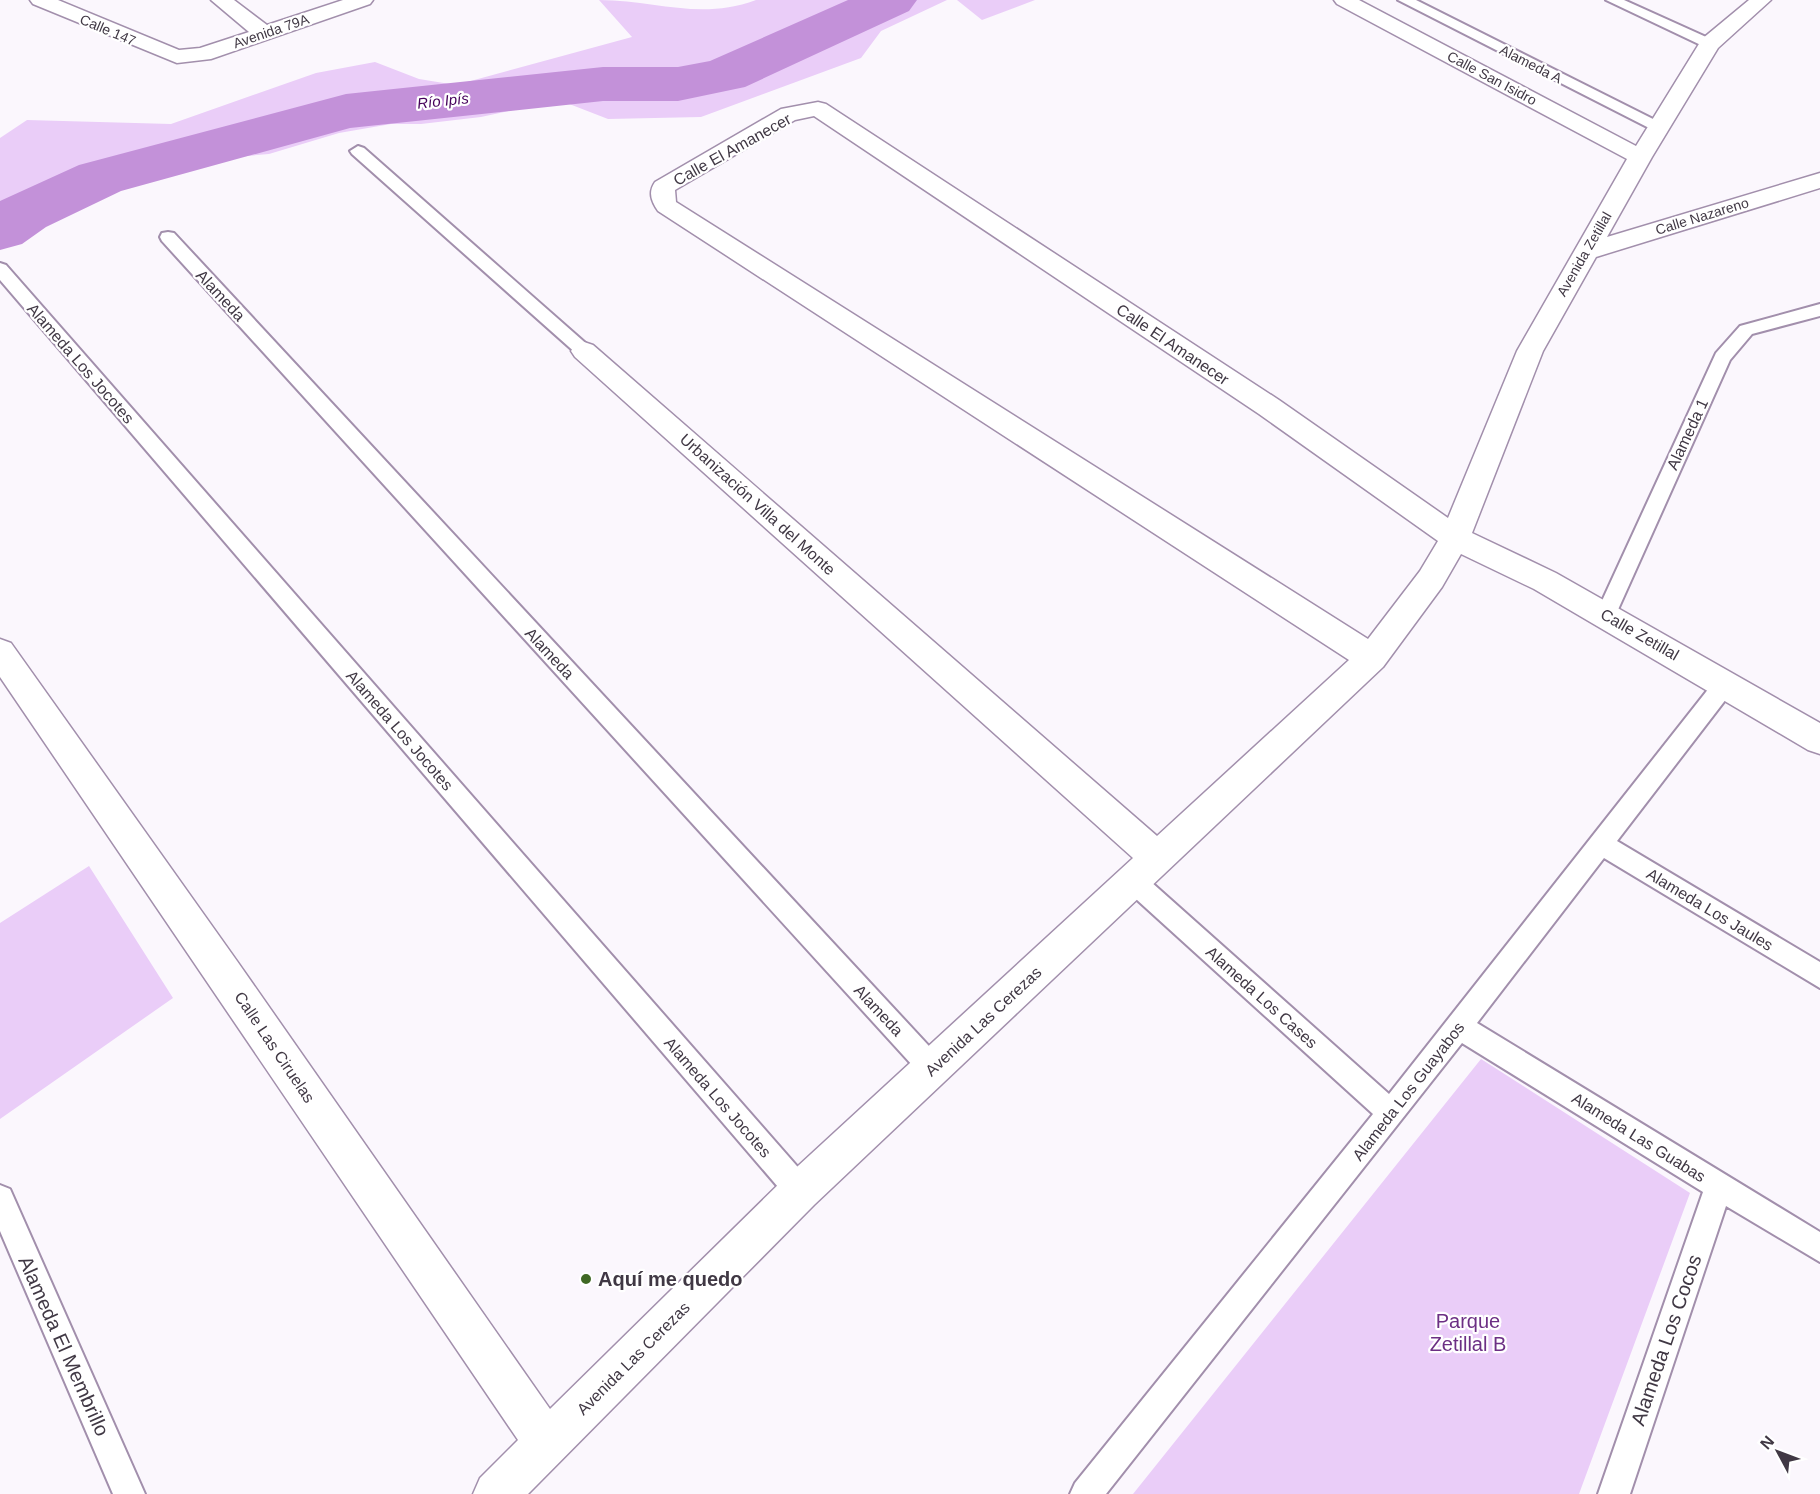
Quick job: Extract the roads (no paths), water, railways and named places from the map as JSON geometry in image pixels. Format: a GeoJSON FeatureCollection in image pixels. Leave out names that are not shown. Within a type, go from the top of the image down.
{"type":"FeatureCollection","features":[{"type":"Feature","properties":{"kind":"street","name":"Calle 147"},"geometry":{"type":"LineString","coordinates":[[40,0],[177,57]]}},
{"type":"Feature","properties":{"kind":"street"},"geometry":{"type":"LineString","coordinates":[[221,0],[264,33]]}},
{"type":"Feature","properties":{"kind":"street","name":"Avenida 79A"},"geometry":{"type":"LineString","coordinates":[[177,57],[203,54],[363,0]]}},
{"type":"Feature","properties":{"kind":"street","name":"Calle San Isidro"},"geometry":{"type":"LineString","coordinates":[[1344,0],[1640,157]]}},
{"type":"Feature","properties":{"kind":"street","name":"Avenida Zetillal"},"geometry":{"type":"LineString","coordinates":[[1455,538],[1530,351],[1584,252],[1710,44],[1761,0]]}},
{"type":"Feature","properties":{"kind":"street","name":"Calle El Amanecer"},"geometry":{"type":"LineString","coordinates":[[1372,658],[666,206],[662,197],[663,188],[789,114],[818,109],[1269,407],[1455,538]]}},
{"type":"Feature","properties":{"kind":"street","name":"Calle Nazareno"},"geometry":{"type":"LineString","coordinates":[[1584,252],[1820,180]]}},
{"type":"Feature","properties":{"kind":"street","name":"Urbanización Villa del Monte"},"geometry":{"type":"LineString","coordinates":[[584,351],[1145,870]]}},
{"type":"Feature","properties":{"kind":"street","name":"Avenida Las Cerezas"},"geometry":{"type":"LineString","coordinates":[[496,1494],[800,1191],[1372,658],[1431,579],[1455,538]]}},
{"type":"Feature","properties":{"kind":"street","name":"Calle Zetillal"},"geometry":{"type":"LineString","coordinates":[[1455,538],[1545,581],[1606,614],[1820,740]]}},
{"type":"Feature","properties":{"kind":"street","name":"Calle Las Ciruelas"},"geometry":{"type":"LineString","coordinates":[[0,652],[224,973],[547,1444]]}},
{"type":"Feature","properties":{"kind":"lane","name":"Alameda A"},"geometry":{"type":"LineString","coordinates":[[1405,0],[1658,127]]}},
{"type":"Feature","properties":{"kind":"lane"},"geometry":{"type":"LineString","coordinates":[[1613,0],[1710,44]]}},
{"type":"Feature","properties":{"kind":"lane","name":"Urbanización Villa del Monte"},"geometry":{"type":"LineString","coordinates":[[358,151],[584,351]]}},
{"type":"Feature","properties":{"kind":"lane","name":"Alameda"},"geometry":{"type":"LineString","coordinates":[[168,237],[932,1068]]}},
{"type":"Feature","properties":{"kind":"lane","name":"Alameda Los Jocotes"},"geometry":{"type":"LineString","coordinates":[[0,269],[800,1191]]}},
{"type":"Feature","properties":{"kind":"lane","name":"Alameda 1"},"geometry":{"type":"LineString","coordinates":[[1606,614],[1722,357],[1746,330],[1820,310]]}},
{"type":"Feature","properties":{"kind":"lane","name":"Alameda Los Guayabos"},"geometry":{"type":"LineString","coordinates":[[1086,1494],[1391,1113],[1725,684]]}},
{"type":"Feature","properties":{"kind":"lane","name":"Alameda Los Jaules"},"geometry":{"type":"LineString","coordinates":[[1600,843],[1820,976]]}},
{"type":"Feature","properties":{"kind":"lane","name":"Alameda Los Cases"},"geometry":{"type":"LineString","coordinates":[[1145,870],[1391,1113]]}},
{"type":"Feature","properties":{"kind":"lane","name":"Alameda Las Guabas"},"geometry":{"type":"LineString","coordinates":[[1458,1026],[1820,1248]]}},
{"type":"Feature","properties":{"kind":"lane","name":"Alameda Los Cocos"},"geometry":{"type":"LineString","coordinates":[[1614,1494],[1719,1186]]}},
{"type":"Feature","properties":{"kind":"lane","name":"Alameda El Membrillo"},"geometry":{"type":"LineString","coordinates":[[0,1199],[129,1494]]}},
{"type":"Feature","properties":{"kind":"waterway","name":"Río Ipís"},"geometry":{"type":"LineString","coordinates":[[0,230],[24,213],[100,178],[346,111],[603,84],[678,84],[725,75],[891,0]]}},
{"type":"Feature","properties":{"kind":"place","name":"Aquí me quedo"},"geometry":{"type":"Point","coordinates":[586,1279]}},
{"type":"Feature","properties":{"kind":"park label","name":"Parque Zetillal B"},"geometry":{"type":"Point","coordinates":[1468,1332]}}]}
